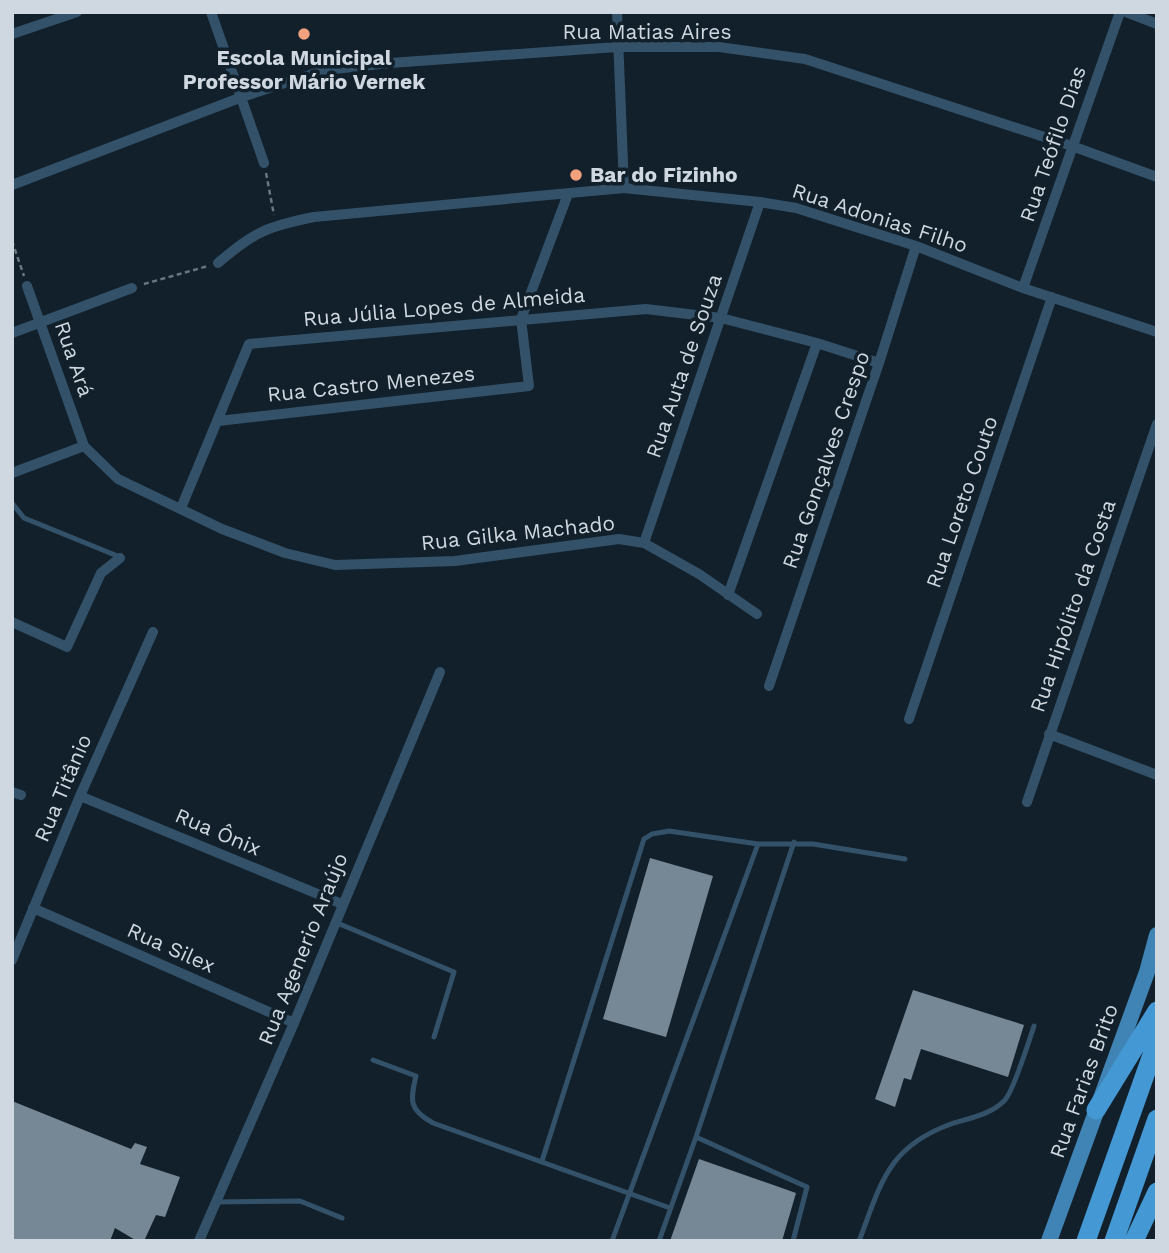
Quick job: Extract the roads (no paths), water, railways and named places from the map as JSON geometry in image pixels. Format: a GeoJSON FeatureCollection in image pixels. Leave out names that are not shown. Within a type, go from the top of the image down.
{"type":"FeatureCollection","features":[{"type":"Feature","properties":{"kind":"highway"},"geometry":{"type":"LineString","coordinates":[[1096,1110],[1157,1011]]}},
{"type":"Feature","properties":{"kind":"highway"},"geometry":{"type":"LineString","coordinates":[[1086,1241],[1157,1041]]}},
{"type":"Feature","properties":{"kind":"highway"},"geometry":{"type":"LineString","coordinates":[[1114,1241],[1157,1119]]}},
{"type":"Feature","properties":{"kind":"highway"},"geometry":{"type":"LineString","coordinates":[[1134,1241],[1157,1192]]}},
{"type":"Feature","properties":{"kind":"main road","name":"Rua Farias Brito"},"geometry":{"type":"LineString","coordinates":[[1049,1241],[1147,972],[1157,935]]}},
{"type":"Feature","properties":{"kind":"main road"},"geometry":{"type":"LineString","coordinates":[[1145,1241],[1157,1200]]}},
{"type":"Feature","properties":{"kind":"street"},"geometry":{"type":"LineString","coordinates":[[12,34],[77,12]]}},
{"type":"Feature","properties":{"kind":"street"},"geometry":{"type":"LineString","coordinates":[[211,12],[264,163]]}},
{"type":"Feature","properties":{"kind":"street"},"geometry":{"type":"LineString","coordinates":[[617,12],[624,188]]}},
{"type":"Feature","properties":{"kind":"street","name":"Rua Teófilo Dias"},"geometry":{"type":"LineString","coordinates":[[1023,288],[1120,12]]}},
{"type":"Feature","properties":{"kind":"street"},"geometry":{"type":"LineString","coordinates":[[1126,12],[1157,24]]}},
{"type":"Feature","properties":{"kind":"street","name":"Rua Matias Aires"},"geometry":{"type":"LineString","coordinates":[[12,185],[242,97],[325,70],[617,47],[719,47],[805,59],[1072,146],[1157,177]]}},
{"type":"Feature","properties":{"kind":"street","name":"Rua Adonias Filho"},"geometry":{"type":"LineString","coordinates":[[218,263],[256,234],[276,225],[314,217],[624,188],[796,208],[1157,332]]}},
{"type":"Feature","properties":{"kind":"street"},"geometry":{"type":"LineString","coordinates":[[521,319],[568,194]]}},
{"type":"Feature","properties":{"kind":"street","name":"Rua Auta de Souza"},"geometry":{"type":"LineString","coordinates":[[644,544],[760,202]]}},
{"type":"Feature","properties":{"kind":"street","name":"Rua Gonçalves Crespo"},"geometry":{"type":"LineString","coordinates":[[769,686],[916,247]]}},
{"type":"Feature","properties":{"kind":"street","name":"Rua Ará"},"geometry":{"type":"LineString","coordinates":[[27,286],[84,446]]}},
{"type":"Feature","properties":{"kind":"street"},"geometry":{"type":"LineString","coordinates":[[12,333],[132,288]]}},
{"type":"Feature","properties":{"kind":"street","name":"Rua Loreto Couto"},"geometry":{"type":"LineString","coordinates":[[909,719],[1052,297]]}},
{"type":"Feature","properties":{"kind":"street","name":"Rua Júlia Lopes de Almeida"},"geometry":{"type":"LineString","coordinates":[[181,508],[249,344],[646,309],[721,318],[817,343],[879,363]]}},
{"type":"Feature","properties":{"kind":"street","name":"Rua Castro Menezes"},"geometry":{"type":"LineString","coordinates":[[218,421],[529,386],[521,319]]}},
{"type":"Feature","properties":{"kind":"street"},"geometry":{"type":"LineString","coordinates":[[728,595],[817,343]]}},
{"type":"Feature","properties":{"kind":"street","name":"Rua Hipólito da Costa"},"geometry":{"type":"LineString","coordinates":[[1027,802],[1157,424]]}},
{"type":"Feature","properties":{"kind":"street"},"geometry":{"type":"LineString","coordinates":[[12,473],[84,446]]}},
{"type":"Feature","properties":{"kind":"street","name":"Rua Gilka Machado"},"geometry":{"type":"LineString","coordinates":[[84,446],[118,479],[222,529],[285,553],[335,565],[455,561],[619,539],[644,544],[699,575],[757,614]]}},
{"type":"Feature","properties":{"kind":"street"},"geometry":{"type":"LineString","coordinates":[[12,622],[67,646],[101,573],[120,558]]}},
{"type":"Feature","properties":{"kind":"street","name":"Rua Titânio"},"geometry":{"type":"LineString","coordinates":[[12,960],[80,796],[153,632]]}},
{"type":"Feature","properties":{"kind":"street","name":"Rua Agenerio Araújo"},"geometry":{"type":"LineString","coordinates":[[199,1241],[294,1023],[440,672]]}},
{"type":"Feature","properties":{"kind":"street"},"geometry":{"type":"LineString","coordinates":[[1049,734],[1157,775]]}},
{"type":"Feature","properties":{"kind":"street","name":"Rua Ônix"},"geometry":{"type":"LineString","coordinates":[[80,796],[342,904]]}},
{"type":"Feature","properties":{"kind":"street","name":"Rua Silex"},"geometry":{"type":"LineString","coordinates":[[33,908],[294,1023]]}},
{"type":"Feature","properties":{"kind":"lane"},"geometry":{"type":"LineString","coordinates":[[12,503],[24,518],[120,558]]}},
{"type":"Feature","properties":{"kind":"lane"},"geometry":{"type":"LineString","coordinates":[[542,1161],[644,839],[652,834],[670,831],[758,844],[794,842],[905,859]]}},
{"type":"Feature","properties":{"kind":"lane"},"geometry":{"type":"LineString","coordinates":[[659,1241],[794,842]]}},
{"type":"Feature","properties":{"kind":"lane"},"geometry":{"type":"LineString","coordinates":[[612,1241],[758,844]]}},
{"type":"Feature","properties":{"kind":"lane"},"geometry":{"type":"LineString","coordinates":[[335,922],[454,972],[433,1037]]}},
{"type":"Feature","properties":{"kind":"lane"},"geometry":{"type":"LineString","coordinates":[[859,1241],[884,1175],[905,1149],[948,1125],[979,1116],[1006,1100],[1034,1027]]}},
{"type":"Feature","properties":{"kind":"lane"},"geometry":{"type":"LineString","coordinates":[[373,1060],[416,1076],[412,1102],[415,1111],[444,1128],[670,1208]]}},
{"type":"Feature","properties":{"kind":"lane"},"geometry":{"type":"LineString","coordinates":[[696,1137],[807,1187],[793,1241]]}},
{"type":"Feature","properties":{"kind":"lane"},"geometry":{"type":"LineString","coordinates":[[216,1202],[300,1201],[342,1218]]}},
{"type":"Feature","properties":{"kind":"place","name":"Escola Municipal Professor Mário Vernek"},"geometry":{"type":"Point","coordinates":[304,34]}},
{"type":"Feature","properties":{"kind":"place","name":"Bar do Fizinho"},"geometry":{"type":"Point","coordinates":[576,175]}}]}
